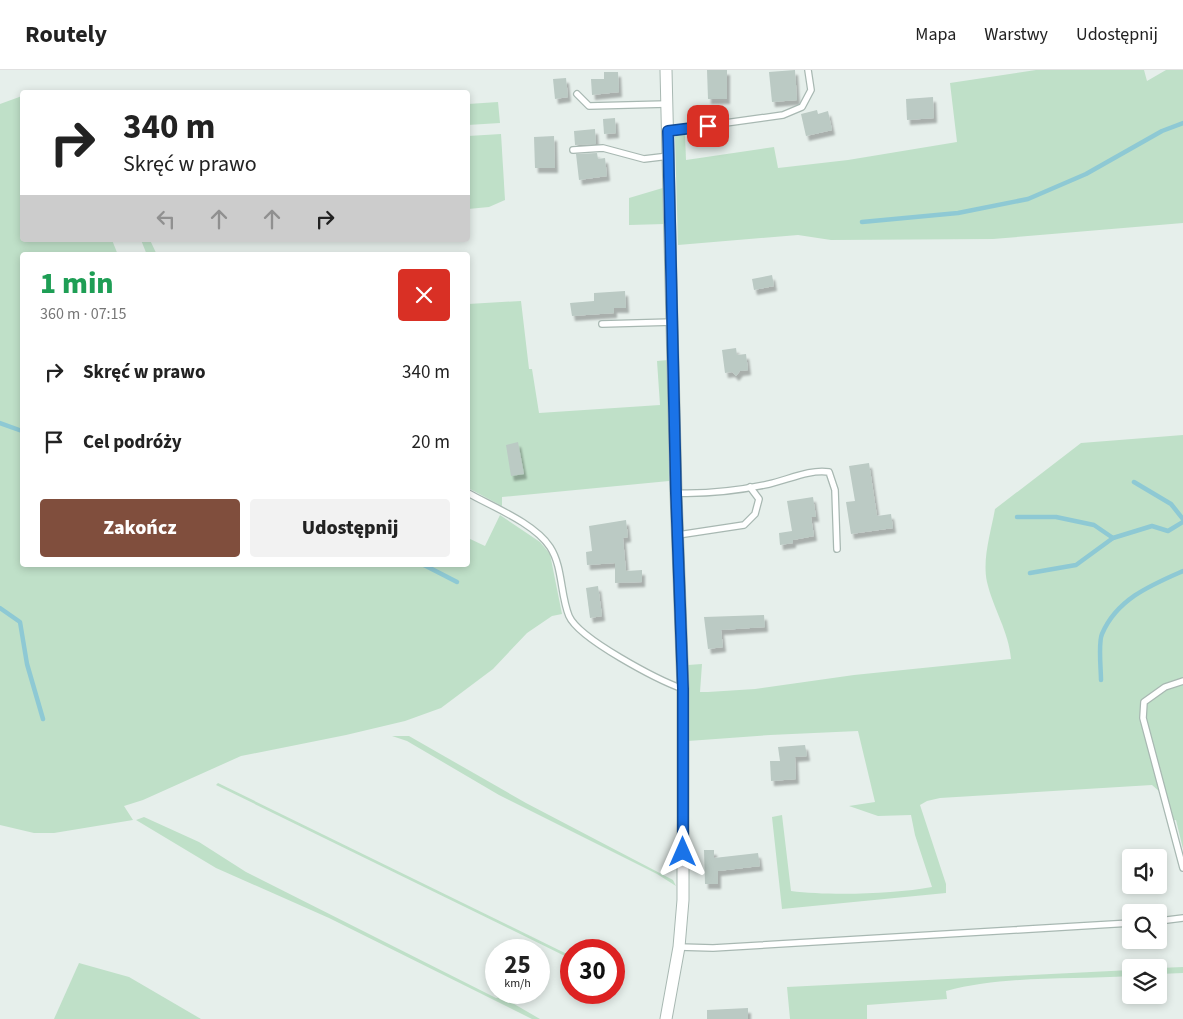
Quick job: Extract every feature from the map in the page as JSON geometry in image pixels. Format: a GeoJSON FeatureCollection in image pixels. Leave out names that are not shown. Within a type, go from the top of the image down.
{"type":"FeatureCollection","features":[{"type":"Feature","properties":{"kind":"street"},"geometry":{"type":"LineString","coordinates":[[666,70],[676,493],[683,689],[684,900],[679,947],[666,1019]]}},
{"type":"Feature","properties":{"kind":"lane"},"geometry":{"type":"LineString","coordinates":[[668,131],[784,115],[796,110],[802,107],[811,90],[808,70]]}},
{"type":"Feature","properties":{"kind":"lane"},"geometry":{"type":"LineString","coordinates":[[577,94],[589,106],[667,104]]}},
{"type":"Feature","properties":{"kind":"lane"},"geometry":{"type":"LineString","coordinates":[[573,150],[603,148],[644,159],[669,156]]}},
{"type":"Feature","properties":{"kind":"lane"},"geometry":{"type":"LineString","coordinates":[[602,324],[673,322]]}},
{"type":"Feature","properties":{"kind":"lane"},"geometry":{"type":"LineString","coordinates":[[676,493],[712,494],[819,470],[829,472],[835,490],[837,549]]}},
{"type":"Feature","properties":{"kind":"lane"},"geometry":{"type":"LineString","coordinates":[[678,534],[744,525],[755,514],[759,499],[750,487]]}},
{"type":"Feature","properties":{"kind":"lane"},"geometry":{"type":"LineString","coordinates":[[470,494],[536,531],[549,546],[557,561],[564,602],[575,626],[591,640],[668,684],[683,689]]}},
{"type":"Feature","properties":{"kind":"lane"},"geometry":{"type":"LineString","coordinates":[[1183,681],[1164,687],[1144,702],[1143,718],[1183,868]]}},
{"type":"Feature","properties":{"kind":"lane"},"geometry":{"type":"LineString","coordinates":[[1167,920],[1183,918]]}},
{"type":"Feature","properties":{"kind":"lane"},"geometry":{"type":"LineString","coordinates":[[679,947],[713,948],[1122,924]]}},
{"type":"Feature","properties":{"kind":"green space"},"geometry":{"type":"Polygon","coordinates":[[[1036,70],[1144,70],[1147,81],[1166,70],[1183,70],[1183,223],[993,239],[831,240],[798,235],[678,245],[675,137],[678,134],[685,134],[686,160],[774,147],[778,168],[848,160],[957,142],[950,83],[1036,70]]]}},
{"type":"Feature","properties":{"kind":"green space"},"geometry":{"type":"Polygon","coordinates":[[[20,97],[20,242],[113,242],[117,252],[20,252],[20,567],[470,567],[470,539],[485,546],[500,515],[540,542],[550,554],[562,614],[552,616],[527,633],[493,669],[441,708],[405,721],[241,756],[143,800],[124,806],[133,820],[54,833],[34,833],[0,825],[0,104],[20,97]]]}},
{"type":"Feature","properties":{"kind":"green space"},"geometry":{"type":"Polygon","coordinates":[[[498,102],[500,123],[470,125],[470,104],[498,102]]]}},
{"type":"Feature","properties":{"kind":"green space"},"geometry":{"type":"Polygon","coordinates":[[[501,134],[505,200],[489,207],[470,209],[470,136],[501,134]]]}},
{"type":"Feature","properties":{"kind":"green space"},"geometry":{"type":"Polygon","coordinates":[[[666,187],[665,224],[629,225],[629,198],[666,187]]]}},
{"type":"Feature","properties":{"kind":"green space"},"geometry":{"type":"Polygon","coordinates":[[[142,242],[151,242],[156,252],[146,252],[142,242]]]}},
{"type":"Feature","properties":{"kind":"green space"},"geometry":{"type":"Polygon","coordinates":[[[521,301],[529,369],[532,369],[539,413],[660,405],[657,361],[668,360],[669,481],[502,497],[502,506],[470,489],[470,304],[521,301]]]}},
{"type":"Feature","properties":{"kind":"green space"},"geometry":{"type":"Polygon","coordinates":[[[1183,435],[1183,849],[1176,820],[1167,821],[1160,792],[1152,785],[940,798],[920,805],[946,884],[946,893],[782,909],[772,817],[782,815],[791,891],[843,894],[881,893],[932,887],[915,835],[911,815],[878,816],[849,806],[875,802],[858,731],[688,741],[688,665],[702,664],[700,692],[708,692],[755,689],[854,675],[1011,659],[1010,649],[990,592],[986,573],[988,546],[995,509],[1081,443],[1183,435]]]}},
{"type":"Feature","properties":{"kind":"green space"},"geometry":{"type":"Polygon","coordinates":[[[392,736],[409,736],[526,803],[673,880],[676,886],[657,874],[499,795],[407,741],[392,736]]]}},
{"type":"Feature","properties":{"kind":"green space"},"geometry":{"type":"Polygon","coordinates":[[[218,783],[536,939],[530,939],[216,785],[218,783]]]}},
{"type":"Feature","properties":{"kind":"green space"},"geometry":{"type":"Polygon","coordinates":[[[144,817],[199,842],[246,872],[485,992],[485,996],[329,918],[216,868],[136,820],[144,817]]]}},
{"type":"Feature","properties":{"kind":"green space"},"geometry":{"type":"Polygon","coordinates":[[[550,946],[560,951],[560,954],[550,949],[550,946]]]}},
{"type":"Feature","properties":{"kind":"green space"},"geometry":{"type":"Polygon","coordinates":[[[79,963],[129,977],[201,1019],[54,1019],[79,963]]]}},
{"type":"Feature","properties":{"kind":"green space"},"geometry":{"type":"Polygon","coordinates":[[[1183,967],[1183,973],[1167,974],[1167,968],[1183,967]]]}},
{"type":"Feature","properties":{"kind":"green space"},"geometry":{"type":"Polygon","coordinates":[[[1122,970],[1122,976],[991,982],[946,991],[947,999],[867,1005],[867,1019],[790,1019],[787,987],[1122,970]]]}},
{"type":"Feature","properties":{"kind":"green space"},"geometry":{"type":"Polygon","coordinates":[[[502,1004],[514,1004],[540,1019],[532,1019],[502,1004]]]}},
{"type":"Feature","properties":{"kind":"building"},"geometry":{"type":"Polygon","coordinates":[[[707,70],[727,70],[727,99],[708,99],[707,70]]]}},
{"type":"Feature","properties":{"kind":"building"},"geometry":{"type":"Polygon","coordinates":[[[795,70],[797,100],[772,102],[769,72],[795,70]]]}},
{"type":"Feature","properties":{"kind":"building"},"geometry":{"type":"Polygon","coordinates":[[[604,72],[618,72],[619,92],[592,95],[591,79],[604,79],[604,72]]]}},
{"type":"Feature","properties":{"kind":"building"},"geometry":{"type":"Polygon","coordinates":[[[566,78],[568,97],[555,99],[553,79],[566,78]]]}},
{"type":"Feature","properties":{"kind":"building"},"geometry":{"type":"Polygon","coordinates":[[[933,97],[934,118],[907,120],[906,99],[933,97]]]}},
{"type":"Feature","properties":{"kind":"building"},"geometry":{"type":"Polygon","coordinates":[[[817,110],[818,114],[828,111],[832,130],[806,136],[801,114],[817,110]]]}},
{"type":"Feature","properties":{"kind":"building"},"geometry":{"type":"Polygon","coordinates":[[[615,118],[616,133],[604,134],[603,119],[615,118]]]}},
{"type":"Feature","properties":{"kind":"building"},"geometry":{"type":"Polygon","coordinates":[[[595,129],[596,144],[575,145],[574,131],[595,129]]]}},
{"type":"Feature","properties":{"kind":"building"},"geometry":{"type":"Polygon","coordinates":[[[554,136],[555,168],[535,168],[534,137],[554,136]]]}},
{"type":"Feature","properties":{"kind":"building"},"geometry":{"type":"Polygon","coordinates":[[[597,153],[598,159],[605,158],[607,176],[579,180],[576,154],[597,153]]]}},
{"type":"Feature","properties":{"kind":"building"},"geometry":{"type":"Polygon","coordinates":[[[772,275],[774,286],[754,290],[752,279],[772,275]]]}},
{"type":"Feature","properties":{"kind":"building"},"geometry":{"type":"Polygon","coordinates":[[[625,291],[626,308],[614,308],[614,313],[572,316],[570,303],[594,301],[594,293],[625,291]]]}},
{"type":"Feature","properties":{"kind":"building"},"geometry":{"type":"Polygon","coordinates":[[[736,348],[737,355],[746,354],[748,370],[740,371],[736,376],[732,372],[725,373],[722,350],[736,348]]]}},
{"type":"Feature","properties":{"kind":"building"},"geometry":{"type":"Polygon","coordinates":[[[518,442],[524,474],[511,476],[506,445],[518,442]]]}},
{"type":"Feature","properties":{"kind":"building"},"geometry":{"type":"Polygon","coordinates":[[[869,463],[877,516],[891,514],[893,528],[851,534],[846,502],[855,501],[849,466],[869,463]]]}},
{"type":"Feature","properties":{"kind":"building"},"geometry":{"type":"Polygon","coordinates":[[[813,497],[816,517],[811,517],[814,536],[793,540],[793,543],[780,545],[779,533],[792,531],[787,501],[813,497]]]}},
{"type":"Feature","properties":{"kind":"building"},"geometry":{"type":"Polygon","coordinates":[[[626,520],[628,537],[623,538],[626,571],[642,570],[642,582],[615,583],[615,563],[587,565],[586,552],[592,551],[589,526],[626,520]]]}},
{"type":"Feature","properties":{"kind":"building"},"geometry":{"type":"Polygon","coordinates":[[[598,586],[602,616],[590,618],[586,588],[598,586]]]}},
{"type":"Feature","properties":{"kind":"building"},"geometry":{"type":"Polygon","coordinates":[[[764,615],[765,627],[721,630],[723,647],[708,649],[704,617],[764,615]]]}},
{"type":"Feature","properties":{"kind":"building"},"geometry":{"type":"Polygon","coordinates":[[[805,745],[807,756],[795,757],[796,779],[771,781],[770,761],[780,761],[778,747],[805,745]]]}},
{"type":"Feature","properties":{"kind":"building"},"geometry":{"type":"Polygon","coordinates":[[[704,850],[714,850],[714,858],[758,853],[760,866],[718,871],[718,884],[705,884],[704,850]]]}},
{"type":"Feature","properties":{"kind":"building"},"geometry":{"type":"Polygon","coordinates":[[[748,1008],[748,1019],[707,1019],[707,1010],[748,1008]]]}},
{"type":"Feature","properties":{"kind":"waterway"},"geometry":{"type":"LineString","coordinates":[[862,222],[958,213],[1028,199],[1086,174],[1162,131],[1183,123]]}},
{"type":"Feature","properties":{"kind":"waterway"},"geometry":{"type":"LineString","coordinates":[[0,423],[20,430]]}},
{"type":"Feature","properties":{"kind":"waterway"},"geometry":{"type":"LineString","coordinates":[[1134,482],[1171,504],[1183,519]]}},
{"type":"Feature","properties":{"kind":"waterway"},"geometry":{"type":"LineString","coordinates":[[1017,517],[1056,517],[1094,525],[1113,538]]}},
{"type":"Feature","properties":{"kind":"waterway"},"geometry":{"type":"LineString","coordinates":[[1030,573],[1076,565],[1113,538],[1152,526],[1168,531],[1183,522]]}},
{"type":"Feature","properties":{"kind":"waterway"},"geometry":{"type":"LineString","coordinates":[[428,567],[457,582]]}},
{"type":"Feature","properties":{"kind":"waterway"},"geometry":{"type":"LineString","coordinates":[[1101,680],[1101,638],[1108,622],[1116,611],[1147,588],[1183,571]]}},
{"type":"Feature","properties":{"kind":"waterway"},"geometry":{"type":"LineString","coordinates":[[0,608],[20,622],[27,664],[43,719]]}},
{"type":"Feature","properties":{"kind":"route"},"geometry":{"type":"LineString","coordinates":[[683,852],[683,689],[676,493],[668,131],[708,126]]}}]}
